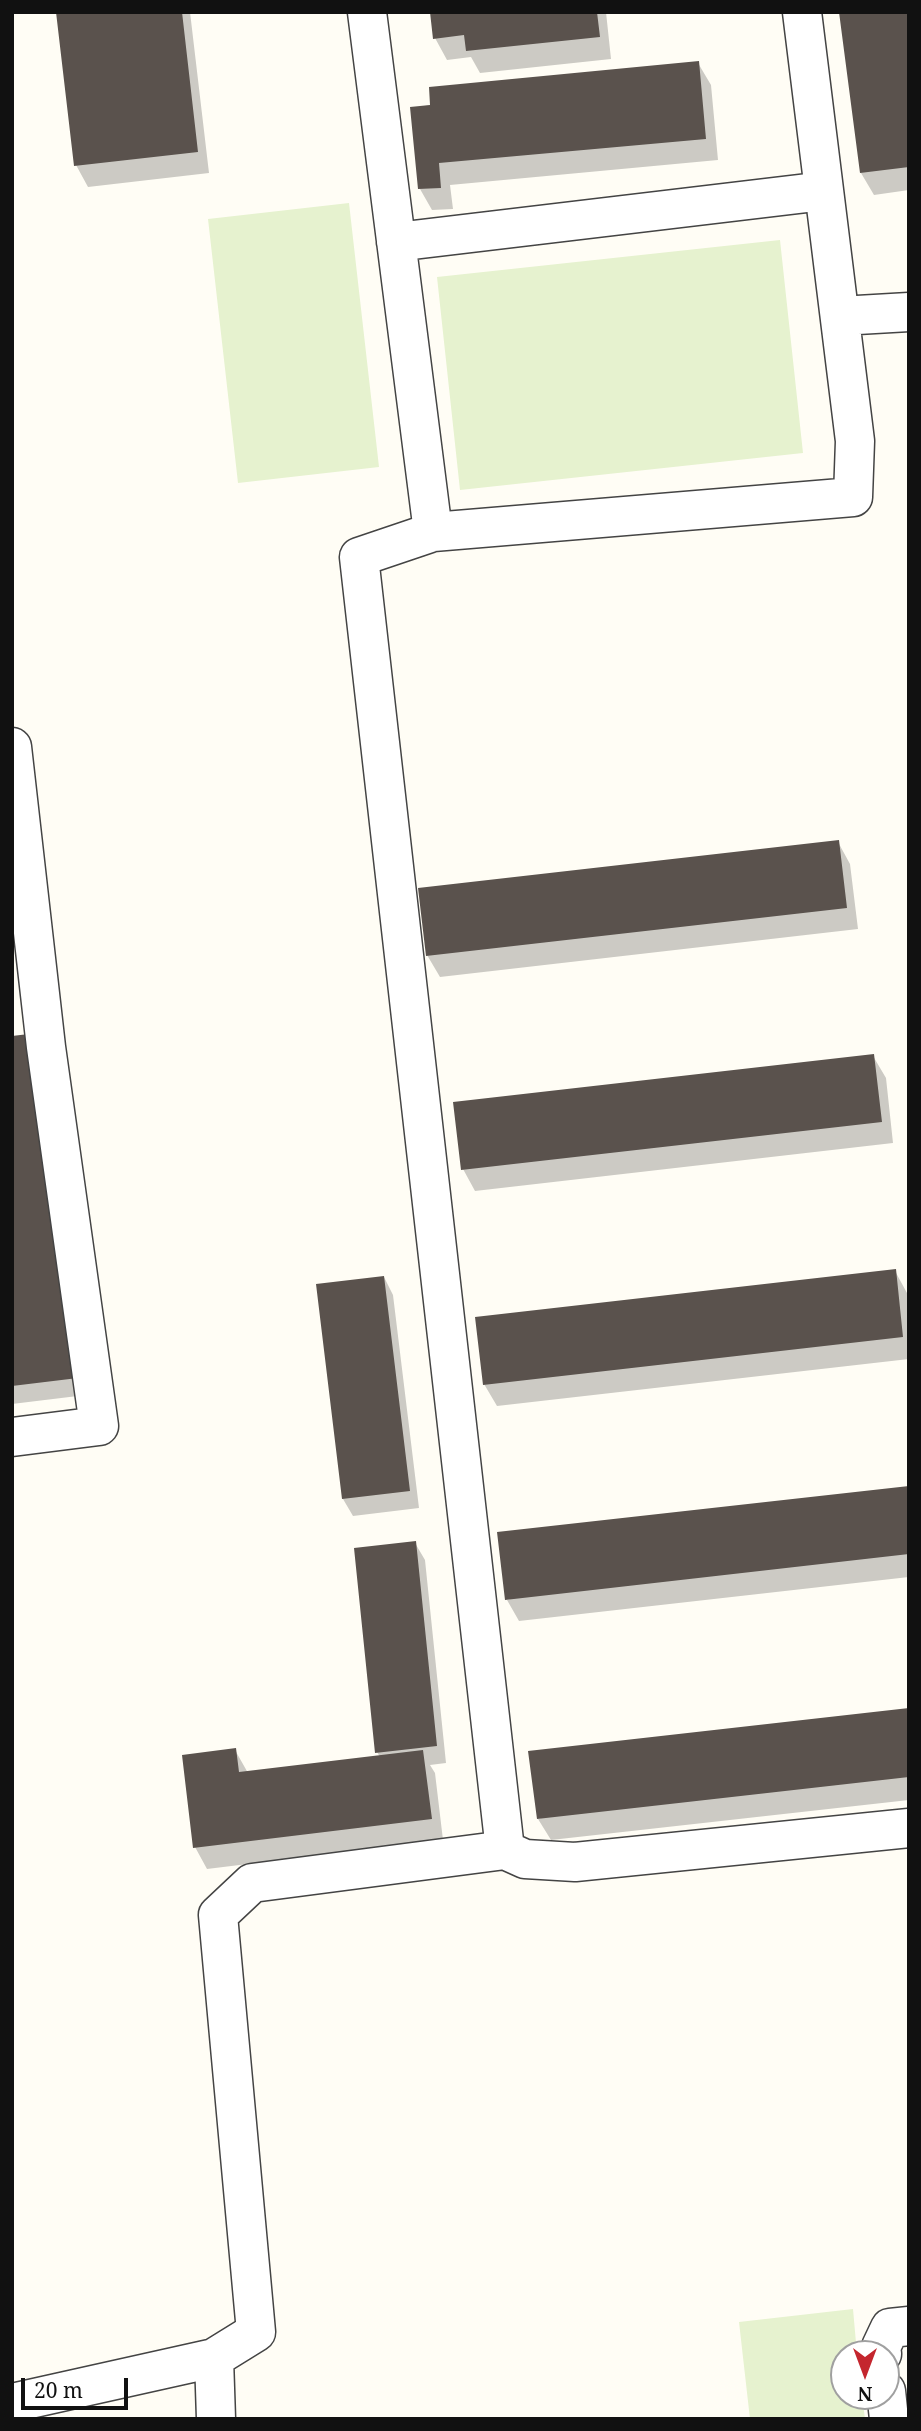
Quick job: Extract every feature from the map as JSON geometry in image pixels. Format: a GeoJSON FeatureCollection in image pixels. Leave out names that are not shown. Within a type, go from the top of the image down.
{"type":"FeatureCollection","features":[{"type":"Feature","properties":{"kind":"street"},"geometry":{"type":"LineString","coordinates":[[367,12],[433,532]]}},
{"type":"Feature","properties":{"kind":"street"},"geometry":{"type":"LineString","coordinates":[[505,1850],[359,558],[433,532],[853,497],[855,441],[802,12]]}},
{"type":"Feature","properties":{"kind":"street"},"geometry":{"type":"LineString","coordinates":[[396,242],[824,191]]}},
{"type":"Feature","properties":{"kind":"street"},"geometry":{"type":"LineString","coordinates":[[840,316],[909,312]]}},
{"type":"Feature","properties":{"kind":"street"},"geometry":{"type":"LineString","coordinates":[[12,747],[46,1047],[99,1426],[12,1437]]}},
{"type":"Feature","properties":{"kind":"street"},"geometry":{"type":"LineString","coordinates":[[12,2403],[214,2358],[256,2332],[218,1915],[252,1883],[505,1850],[525,1859],[575,1862],[909,1828]]}},
{"type":"Feature","properties":{"kind":"street"},"geometry":{"type":"LineString","coordinates":[[884,2340],[890,2328],[909,2326]]}},
{"type":"Feature","properties":{"kind":"street"},"geometry":{"type":"LineString","coordinates":[[214,2358],[216,2419]]}},
{"type":"Feature","properties":{"kind":"green space"},"geometry":{"type":"Polygon","coordinates":[[[349,203],[379,467],[238,483],[208,219],[349,203]]]}},
{"type":"Feature","properties":{"kind":"green space"},"geometry":{"type":"Polygon","coordinates":[[[780,240],[803,453],[460,490],[437,277],[780,240]]]}},
{"type":"Feature","properties":{"kind":"green space"},"geometry":{"type":"Polygon","coordinates":[[[853,2309],[856,2340],[830,2340],[830,2410],[864,2410],[865,2419],[750,2419],[739,2322],[853,2309]]]}},
{"type":"Feature","properties":{"kind":"building"},"geometry":{"type":"Polygon","coordinates":[[[56,12],[182,12],[198,152],[74,166],[56,12]]]}},
{"type":"Feature","properties":{"kind":"building"},"geometry":{"type":"Polygon","coordinates":[[[430,12],[597,12],[600,37],[466,51],[464,35],[433,39],[430,12]]]}},
{"type":"Feature","properties":{"kind":"building"},"geometry":{"type":"Polygon","coordinates":[[[839,12],[908,12],[909,167],[860,173],[839,12]]]}},
{"type":"Feature","properties":{"kind":"building"},"geometry":{"type":"Polygon","coordinates":[[[699,61],[706,139],[439,163],[441,188],[418,189],[410,107],[430,105],[429,87],[699,61]]]}},
{"type":"Feature","properties":{"kind":"building"},"geometry":{"type":"Polygon","coordinates":[[[839,840],[847,908],[426,956],[418,888],[839,840]]]}},
{"type":"Feature","properties":{"kind":"building"},"geometry":{"type":"Polygon","coordinates":[[[37,1033],[78,1378],[12,1386],[12,1036],[37,1033]]]}},
{"type":"Feature","properties":{"kind":"building"},"geometry":{"type":"Polygon","coordinates":[[[874,1054],[882,1122],[461,1170],[453,1102],[874,1054]]]}},
{"type":"Feature","properties":{"kind":"building"},"geometry":{"type":"Polygon","coordinates":[[[896,1269],[903,1337],[483,1385],[475,1317],[896,1269]]]}},
{"type":"Feature","properties":{"kind":"building"},"geometry":{"type":"Polygon","coordinates":[[[384,1276],[410,1491],[342,1499],[316,1284],[384,1276]]]}},
{"type":"Feature","properties":{"kind":"building"},"geometry":{"type":"Polygon","coordinates":[[[909,1486],[909,1554],[505,1600],[497,1532],[909,1486]]]}},
{"type":"Feature","properties":{"kind":"building"},"geometry":{"type":"Polygon","coordinates":[[[416,1541],[437,1746],[375,1753],[354,1548],[416,1541]]]}},
{"type":"Feature","properties":{"kind":"building"},"geometry":{"type":"Polygon","coordinates":[[[909,1708],[909,1777],[537,1819],[528,1751],[909,1708]]]}},
{"type":"Feature","properties":{"kind":"building"},"geometry":{"type":"Polygon","coordinates":[[[236,1748],[239,1772],[423,1750],[432,1819],[193,1848],[182,1755],[236,1748]]]}}]}
